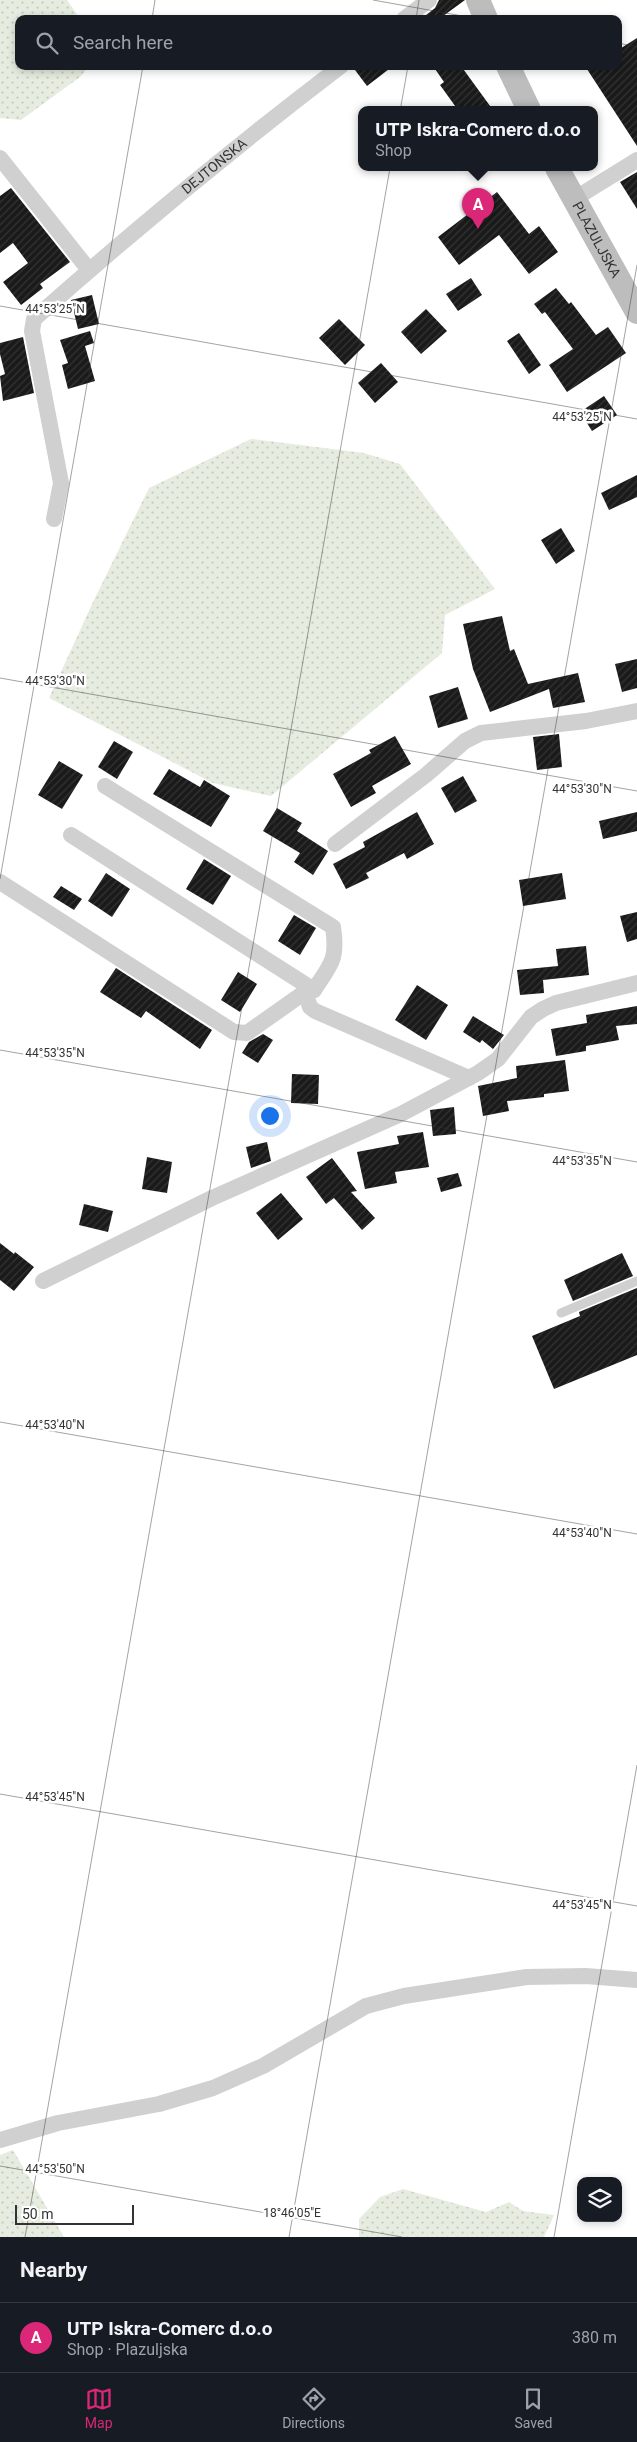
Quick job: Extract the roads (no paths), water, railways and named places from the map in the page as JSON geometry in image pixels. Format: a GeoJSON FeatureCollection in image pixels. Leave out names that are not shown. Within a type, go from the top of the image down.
{"type":"FeatureCollection","features":[{"type":"Feature","properties":{"kind":"main road"},"geometry":{"type":"LineString","coordinates":[[478,0],[484,15]]}},
{"type":"Feature","properties":{"kind":"main road"},"geometry":{"type":"LineString","coordinates":[[510,70],[527,106]]}},
{"type":"Feature","properties":{"kind":"main road","name":"PLAZULJSKA"},"geometry":{"type":"LineString","coordinates":[[559,171],[637,312]]}},
{"type":"Feature","properties":{"kind":"street"},"geometry":{"type":"LineString","coordinates":[[409,15],[429,0]]}},
{"type":"Feature","properties":{"kind":"street","name":"DEJTONSKA"},"geometry":{"type":"LineString","coordinates":[[54,519],[61,483],[32,325],[34,319],[89,270],[295,101],[336,70]]}},
{"type":"Feature","properties":{"kind":"street"},"geometry":{"type":"LineString","coordinates":[[0,158],[89,270]]}},
{"type":"Feature","properties":{"kind":"street"},"geometry":{"type":"LineString","coordinates":[[574,199],[637,160]]}},
{"type":"Feature","properties":{"kind":"street"},"geometry":{"type":"LineString","coordinates":[[335,844],[426,775],[465,741],[480,733],[586,721],[637,711]]}},
{"type":"Feature","properties":{"kind":"street"},"geometry":{"type":"LineString","coordinates":[[0,882],[234,1032],[247,1033],[310,991],[332,963],[336,950],[333,928],[105,786]]}},
{"type":"Feature","properties":{"kind":"street"},"geometry":{"type":"LineString","coordinates":[[71,836],[310,991]]}},
{"type":"Feature","properties":{"kind":"street"},"geometry":{"type":"LineString","coordinates":[[43,1281],[212,1198],[401,1114],[469,1078],[498,1059],[531,1017],[543,1009],[556,1003],[637,983]]}},
{"type":"Feature","properties":{"kind":"street"},"geometry":{"type":"LineString","coordinates":[[310,991],[310,1007],[315,1011],[469,1078]]}},
{"type":"Feature","properties":{"kind":"street"},"geometry":{"type":"LineString","coordinates":[[0,2140],[58,2123],[159,2104],[213,2088],[263,2066],[366,2006],[404,1996],[527,1977],[586,1976],[637,1980]]}},
{"type":"Feature","properties":{"kind":"lane"},"geometry":{"type":"LineString","coordinates":[[561,1313],[637,1281]]}},
{"type":"Feature","properties":{"kind":"place","name":"UTP Iskra-Comerc d.o.o"},"geometry":{"type":"Point","coordinates":[478,229]}}]}
